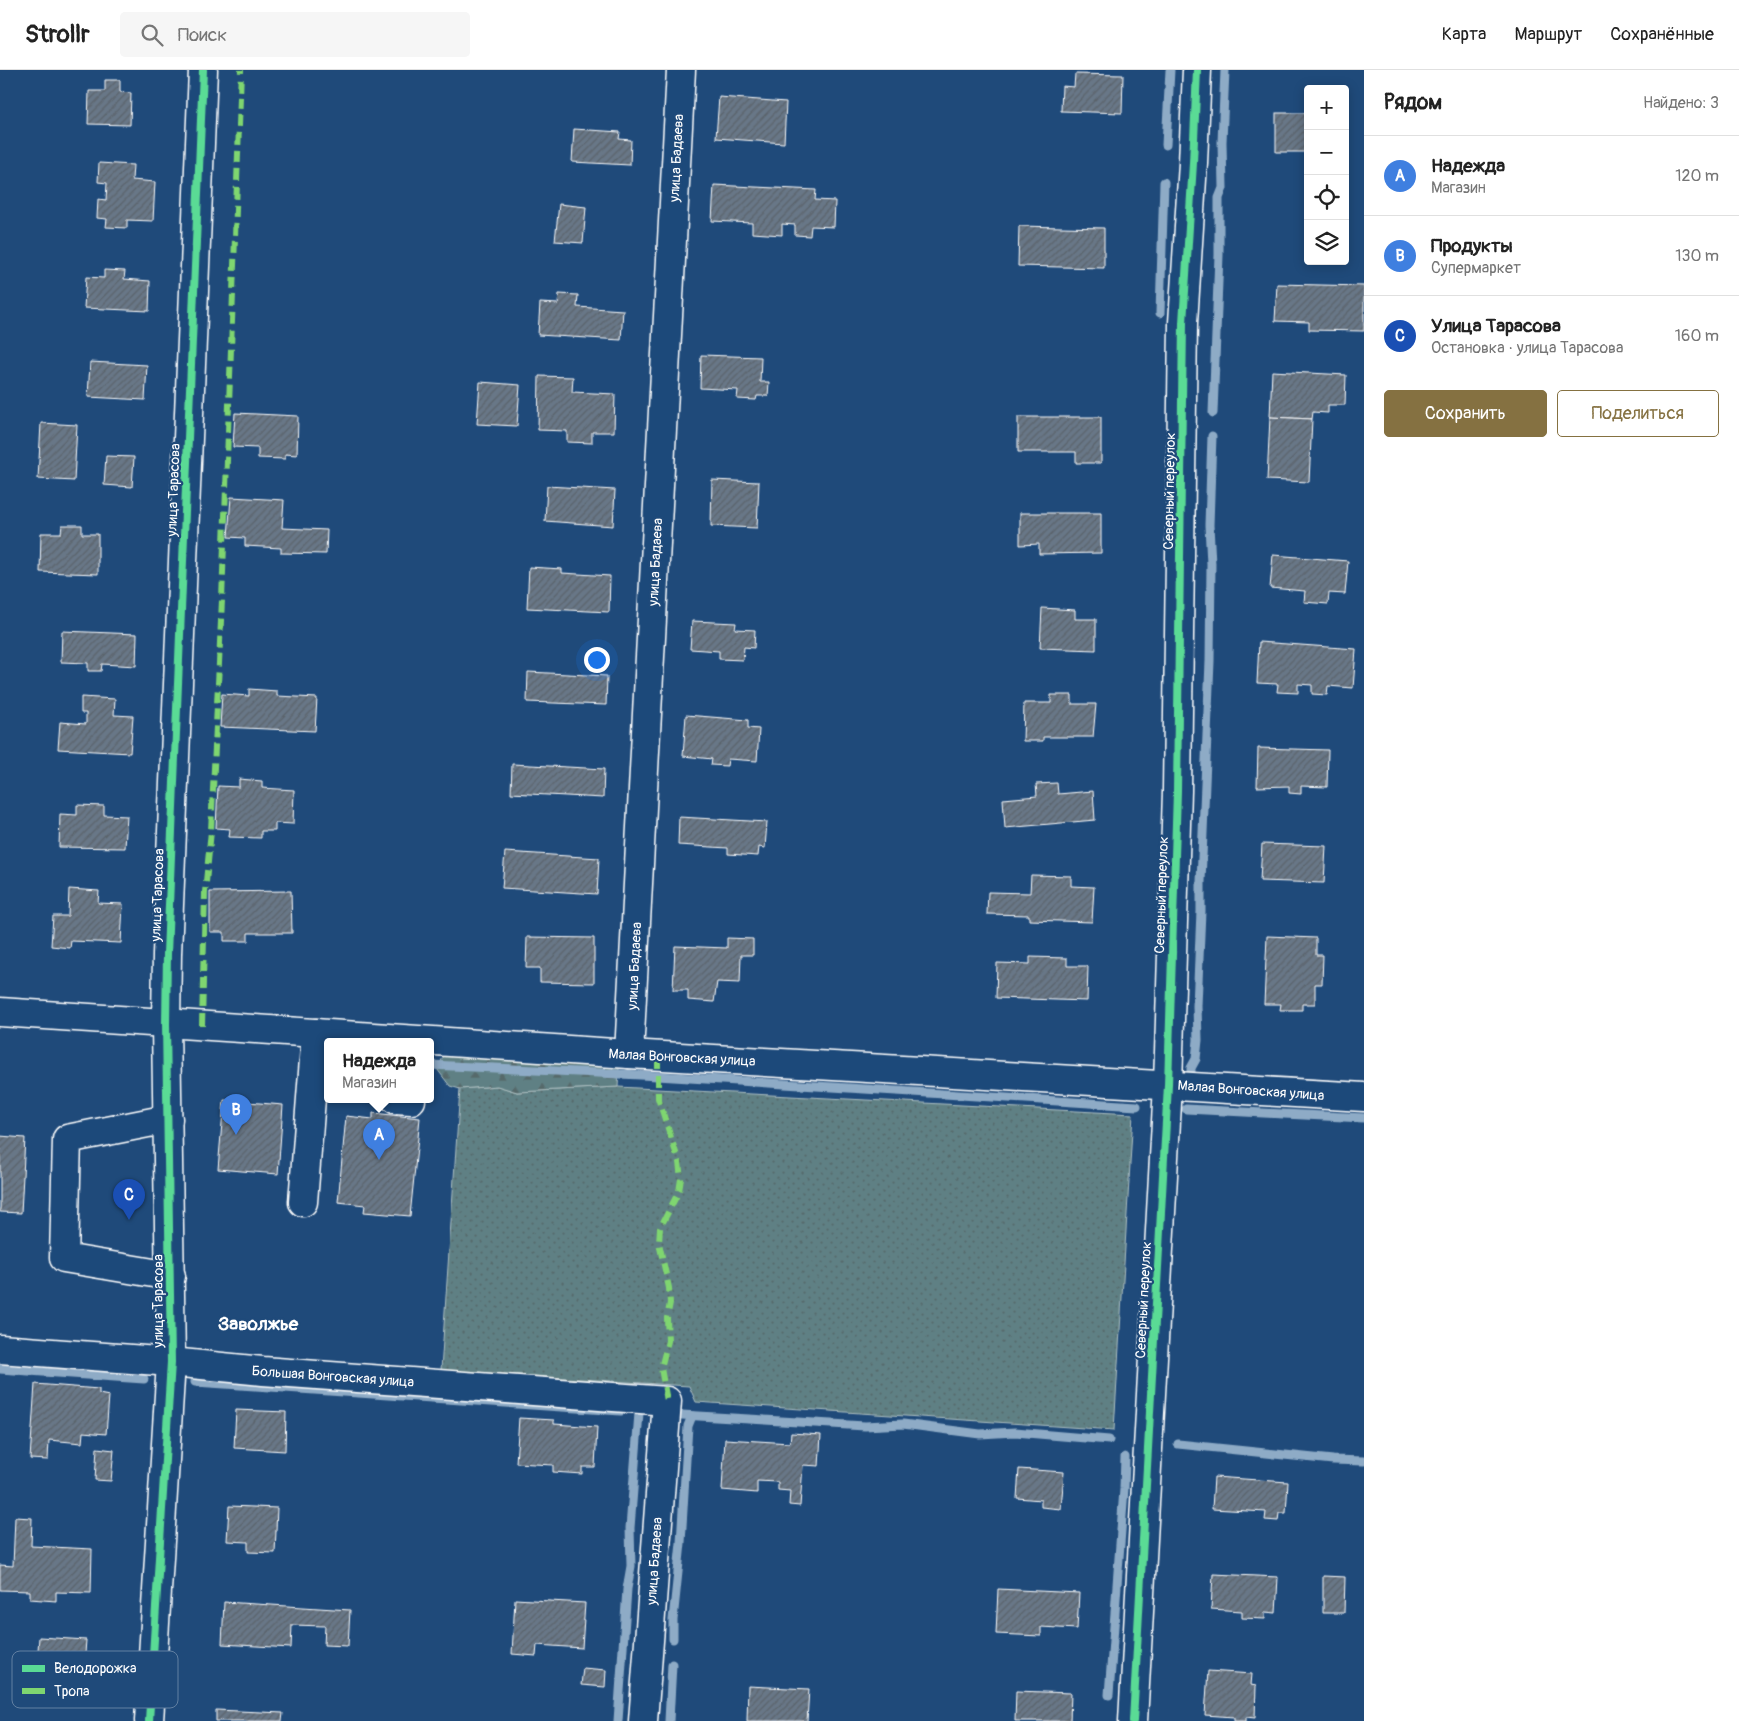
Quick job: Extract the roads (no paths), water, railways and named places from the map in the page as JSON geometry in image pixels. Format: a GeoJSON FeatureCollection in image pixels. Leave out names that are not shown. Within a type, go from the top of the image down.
{"type":"FeatureCollection","features":[{"type":"Feature","properties":{"kind":"street","name":"улица Тарасова"},"geometry":{"type":"LineString","coordinates":[[153,1651],[171,1362],[166,1024],[167,954],[203,70]]}},
{"type":"Feature","properties":{"kind":"street","name":"улица Бадаева"},"geometry":{"type":"LineString","coordinates":[[629,1054],[680,70]]}},
{"type":"Feature","properties":{"kind":"street","name":"Северный переулок"},"geometry":{"type":"LineString","coordinates":[[1133,1721],[1168,1085],[1177,792],[1183,323],[1197,70]]}},
{"type":"Feature","properties":{"kind":"street","name":"Малая Вонговская улица"},"geometry":{"type":"LineString","coordinates":[[0,1012],[391,1038]]}},
{"type":"Feature","properties":{"kind":"street"},"geometry":{"type":"LineString","coordinates":[[303,1202],[319,1093],[316,1033]]}},
{"type":"Feature","properties":{"kind":"street","name":"Малая Вонговская улица"},"geometry":{"type":"LineString","coordinates":[[434,1041],[1364,1097]]}},
{"type":"Feature","properties":{"kind":"street"},"geometry":{"type":"LineString","coordinates":[[168,1119],[67,1139],[64,1258],[171,1276]]}},
{"type":"Feature","properties":{"kind":"street","name":"Большая Вонговская улица"},"geometry":{"type":"LineString","coordinates":[[0,1349],[667,1401]]}},
{"type":"Feature","properties":{"kind":"street","name":"улица Бадаева"},"geometry":{"type":"LineString","coordinates":[[643,1721],[667,1401]]}},
{"type":"Feature","properties":{"kind":"street","name":"улица Тарасова"},"geometry":{"type":"LineString","coordinates":[[149,1721],[150,1708]]}},
{"type":"Feature","properties":{"kind":"waterway"},"geometry":{"type":"LineString","coordinates":[[1166,145],[1170,70]]}},
{"type":"Feature","properties":{"kind":"waterway"},"geometry":{"type":"LineString","coordinates":[[1213,413],[1219,255],[1219,198],[1223,188],[1222,142],[1225,70]]}},
{"type":"Feature","properties":{"kind":"waterway"},"geometry":{"type":"LineString","coordinates":[[1160,313],[1164,182]]}},
{"type":"Feature","properties":{"kind":"waterway"},"geometry":{"type":"LineString","coordinates":[[1191,1074],[1191,1068],[1196,1059],[1198,1040],[1197,1006],[1210,661],[1211,564],[1209,525],[1212,436]]}},
{"type":"Feature","properties":{"kind":"waterway"},"geometry":{"type":"LineString","coordinates":[[434,1065],[641,1075],[1137,1106]]}},
{"type":"Feature","properties":{"kind":"waterway"},"geometry":{"type":"LineString","coordinates":[[1186,1109],[1364,1118]]}},
{"type":"Feature","properties":{"kind":"waterway"},"geometry":{"type":"LineString","coordinates":[[0,1369],[144,1379]]}},
{"type":"Feature","properties":{"kind":"waterway"},"geometry":{"type":"LineString","coordinates":[[195,1382],[621,1411]]}},
{"type":"Feature","properties":{"kind":"waterway"},"geometry":{"type":"LineString","coordinates":[[618,1721],[627,1589],[631,1566],[630,1528],[639,1413]]}},
{"type":"Feature","properties":{"kind":"waterway"},"geometry":{"type":"LineString","coordinates":[[682,1415],[865,1426],[903,1424],[980,1434],[1015,1432],[1109,1440]]}},
{"type":"Feature","properties":{"kind":"waterway"},"geometry":{"type":"LineString","coordinates":[[673,1639],[688,1426],[692,1416]]}},
{"type":"Feature","properties":{"kind":"waterway"},"geometry":{"type":"LineString","coordinates":[[1178,1444],[1333,1460],[1364,1461]]}},
{"type":"Feature","properties":{"kind":"waterway"},"geometry":{"type":"LineString","coordinates":[[1109,1695],[1125,1457]]}},
{"type":"Feature","properties":{"kind":"waterway"},"geometry":{"type":"LineString","coordinates":[[669,1721],[672,1664]]}},
{"type":"Feature","properties":{"kind":"place","name":"Продукты"},"geometry":{"type":"Point","coordinates":[236,1135]}},
{"type":"Feature","properties":{"kind":"place","name":"Надежда"},"geometry":{"type":"Point","coordinates":[379,1160]}},
{"type":"Feature","properties":{"kind":"place","name":"Улица Тарасова"},"geometry":{"type":"Point","coordinates":[129,1220]}},
{"type":"Feature","properties":{"kind":"district","name":"Заволжье"},"geometry":{"type":"Point","coordinates":[258,1323]}}]}
